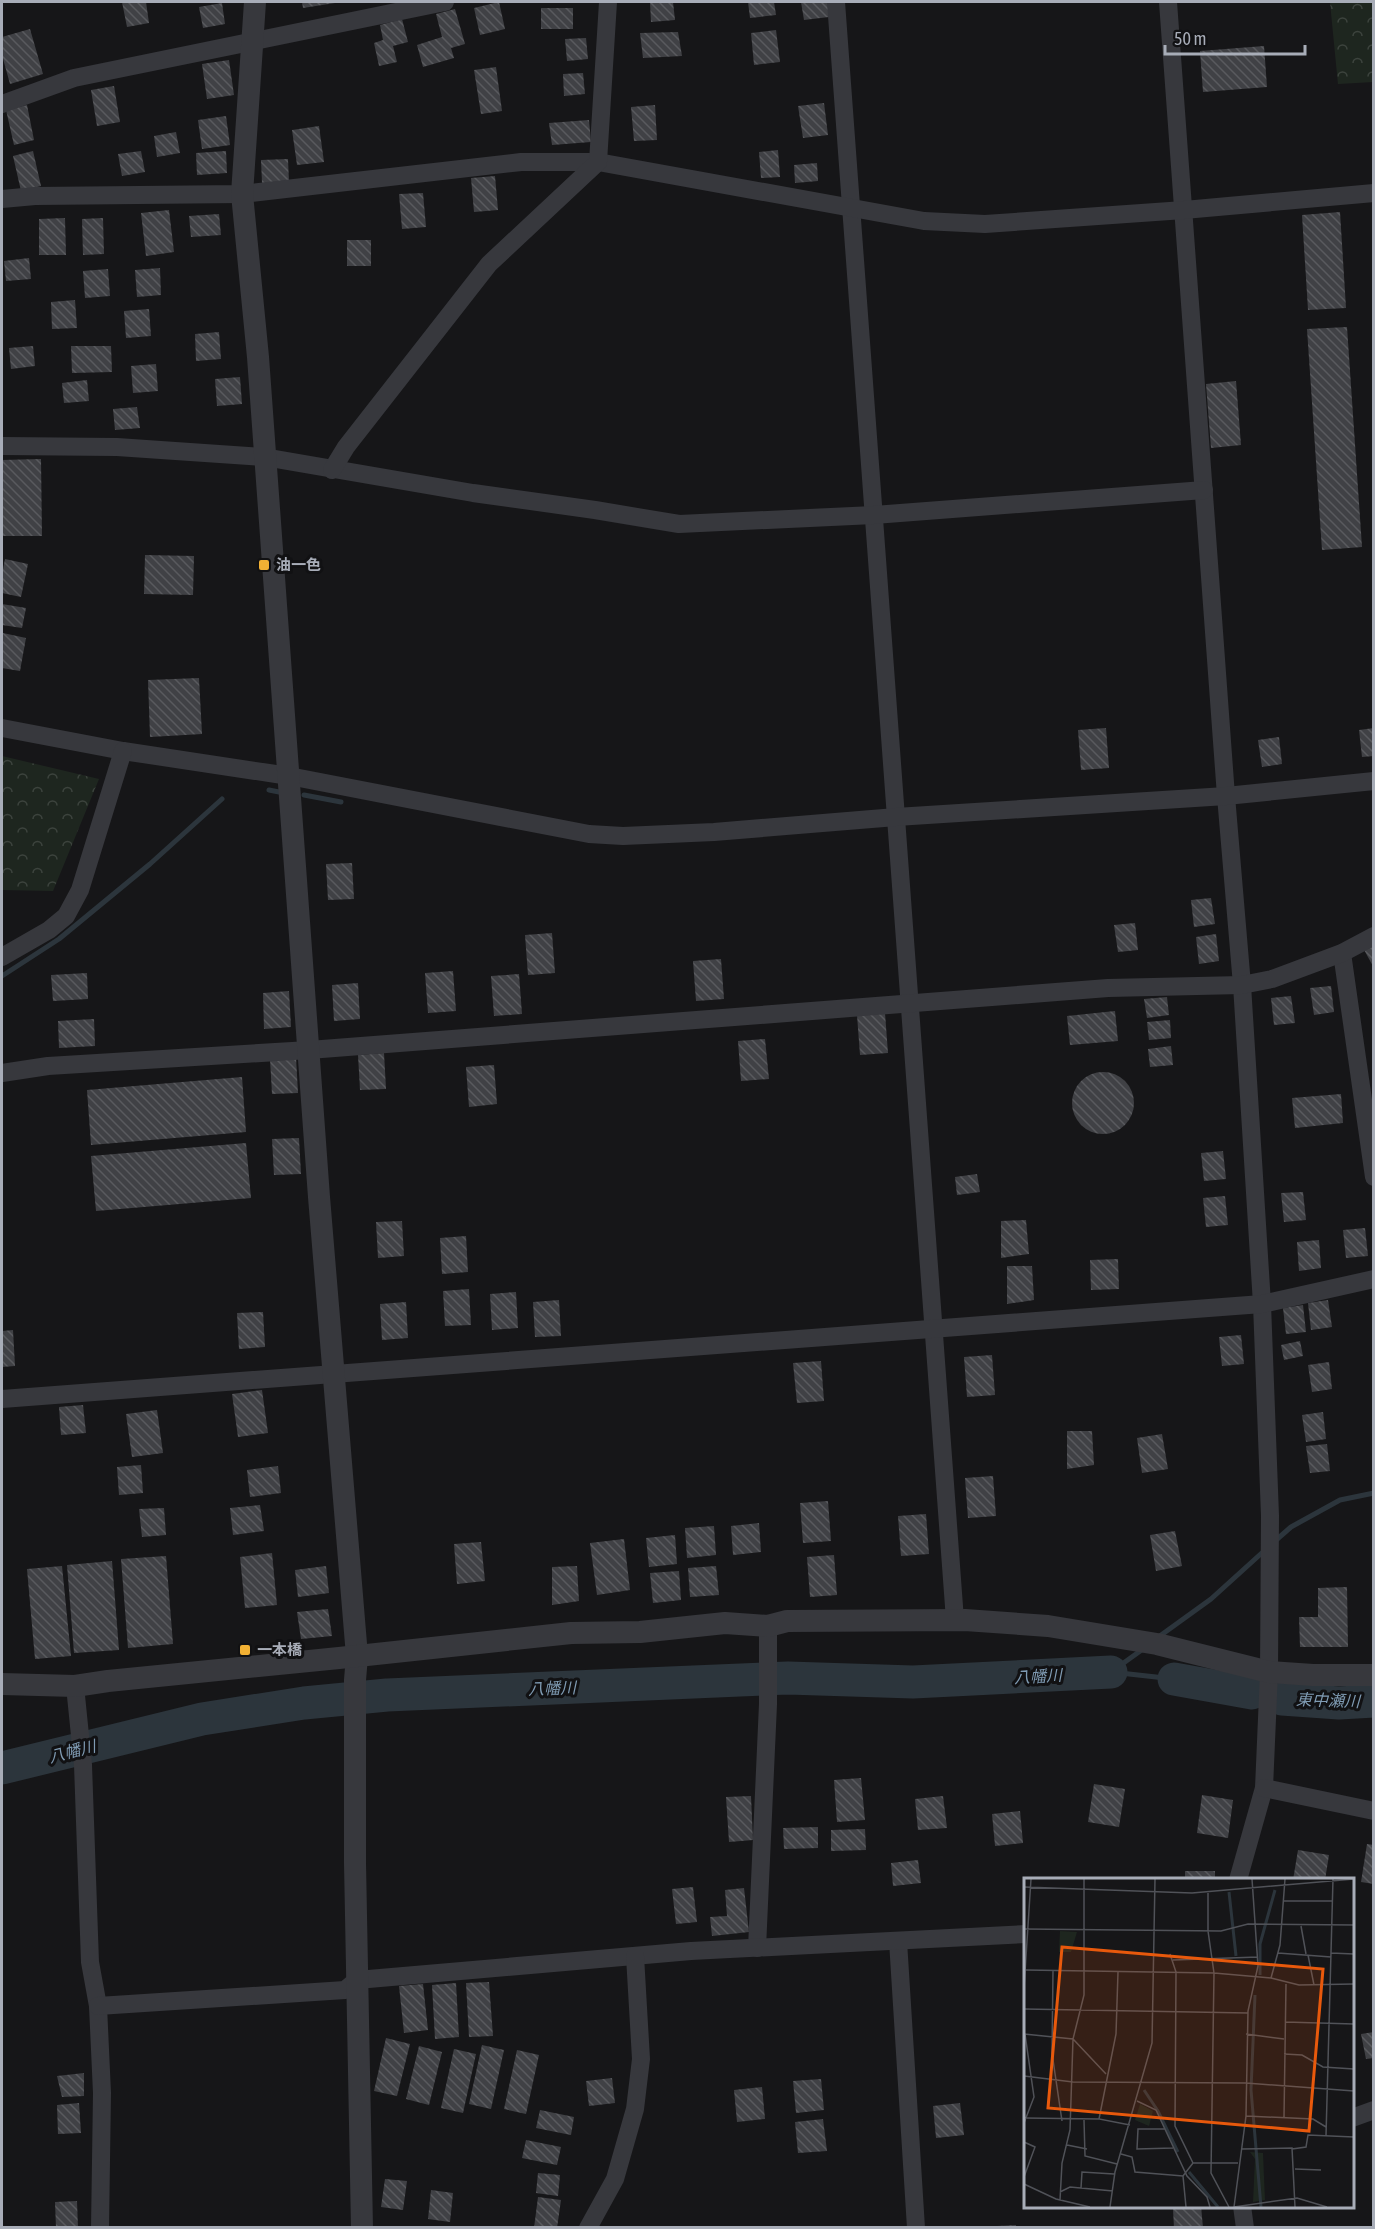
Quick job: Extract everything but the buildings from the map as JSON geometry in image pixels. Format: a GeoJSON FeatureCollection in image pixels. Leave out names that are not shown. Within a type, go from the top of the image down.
{"type":"FeatureCollection","features":[{"type":"Feature","properties":{"kind":"street"},"geometry":{"type":"LineString","coordinates":[[255,2],[242,194],[258,357],[333,1374],[357,1656],[355,1863],[362,2228]]}},
{"type":"Feature","properties":{"kind":"street"},"geometry":{"type":"LineString","coordinates":[[2,104],[74,78],[445,2]]}},
{"type":"Feature","properties":{"kind":"street"},"geometry":{"type":"LineString","coordinates":[[332,470],[346,447],[489,264],[598,162],[608,2]]}},
{"type":"Feature","properties":{"kind":"street"},"geometry":{"type":"LineString","coordinates":[[836,2],[955,1620]]}},
{"type":"Feature","properties":{"kind":"street"},"geometry":{"type":"LineString","coordinates":[[1167,2],[1242,985],[1262,1304],[1270,1531],[1269,1672],[1264,1788],[1239,1878]]}},
{"type":"Feature","properties":{"kind":"street"},"geometry":{"type":"LineString","coordinates":[[2,199],[34,196],[242,194],[521,162],[598,162],[924,221],[986,224],[1184,210],[1374,193]]}},
{"type":"Feature","properties":{"kind":"street"},"geometry":{"type":"LineString","coordinates":[[2,446],[117,447],[264,457],[332,470],[679,525],[874,515],[1204,490]]}},
{"type":"Feature","properties":{"kind":"street"},"geometry":{"type":"LineString","coordinates":[[2,728],[289,776],[589,834],[623,836],[714,832],[896,817],[1226,796],[1374,781]]}},
{"type":"Feature","properties":{"kind":"street"},"geometry":{"type":"LineString","coordinates":[[2,957],[49,930],[66,916],[80,890],[123,750]]}},
{"type":"Feature","properties":{"kind":"street"},"geometry":{"type":"LineString","coordinates":[[2,1073],[48,1066],[309,1050],[1108,988],[1242,985],[1272,979],[1342,953],[1374,936]]}},
{"type":"Feature","properties":{"kind":"street"},"geometry":{"type":"LineString","coordinates":[[1342,953],[1374,1177]]}},
{"type":"Feature","properties":{"kind":"street"},"geometry":{"type":"LineString","coordinates":[[2,1399],[1262,1304],[1374,1279]]}},
{"type":"Feature","properties":{"kind":"street"},"geometry":{"type":"LineString","coordinates":[[2,1684],[75,1686],[571,1633],[640,1632],[725,1623],[768,1626],[787,1621],[955,1620],[1048,1626],[1146,1642],[1269,1672],[1374,1675]]}},
{"type":"Feature","properties":{"kind":"street"},"geometry":{"type":"LineString","coordinates":[[757,1948],[768,1704],[768,1626]]}},
{"type":"Feature","properties":{"kind":"street"},"geometry":{"type":"LineString","coordinates":[[75,1686],[83,1765],[90,1962],[98,2006],[102,2093],[100,2228]]}},
{"type":"Feature","properties":{"kind":"street"},"geometry":{"type":"LineString","coordinates":[[1264,1788],[1374,1811]]}},
{"type":"Feature","properties":{"kind":"street"},"geometry":{"type":"LineString","coordinates":[[98,2006],[345,1990],[357,1980],[634,1956],[1024,1934]]}},
{"type":"Feature","properties":{"kind":"street"},"geometry":{"type":"LineString","coordinates":[[898,1941],[916,2228]]}},
{"type":"Feature","properties":{"kind":"street"},"geometry":{"type":"LineString","coordinates":[[588,2228],[615,2179],[635,2109],[641,2059],[634,1956]]}},
{"type":"Feature","properties":{"kind":"street"},"geometry":{"type":"LineString","coordinates":[[1354,2118],[1374,2110]]}},
{"type":"Feature","properties":{"kind":"street"},"geometry":{"type":"LineString","coordinates":[[1242,2208],[1245,2228]]}},
{"type":"Feature","properties":{"kind":"green space"},"geometry":{"type":"Polygon","coordinates":[[[1330,2],[1373,2],[1373,82],[1338,84],[1330,2]]]}},
{"type":"Feature","properties":{"kind":"green space"},"geometry":{"type":"Polygon","coordinates":[[[2,756],[99,779],[53,891],[2,890],[2,756]]]}},
{"type":"Feature","properties":{"kind":"waterway"},"geometry":{"type":"LineString","coordinates":[[269,790],[279,792]]}},
{"type":"Feature","properties":{"kind":"waterway"},"geometry":{"type":"LineString","coordinates":[[304,795],[341,802]]}},
{"type":"Feature","properties":{"kind":"waterway"},"geometry":{"type":"LineString","coordinates":[[2,976],[59,939],[150,864],[222,799]]}},
{"type":"Feature","properties":{"kind":"waterway"},"geometry":{"type":"LineString","coordinates":[[1275,1541],[1291,1527],[1340,1500],[1374,1493]]}},
{"type":"Feature","properties":{"kind":"waterway"},"geometry":{"type":"LineString","coordinates":[[1157,1638],[1211,1599],[1264,1551]]}},
{"type":"Feature","properties":{"kind":"waterway"},"geometry":{"type":"LineString","coordinates":[[1143,1649],[1111,1672],[1174,1679]]}},
{"type":"Feature","properties":{"kind":"waterway","name":"八幡川"},"geometry":{"type":"LineString","coordinates":[[2,1768],[202,1719],[304,1703],[387,1695],[788,1678],[913,1682],[1111,1672]]}},
{"type":"Feature","properties":{"kind":"waterway","name":"東中瀬川"},"geometry":{"type":"LineString","coordinates":[[1174,1679],[1252,1693]]}},
{"type":"Feature","properties":{"kind":"waterway","name":"東中瀬川"},"geometry":{"type":"LineString","coordinates":[[1282,1699],[1339,1703],[1374,1701]]}},
{"type":"Feature","properties":{"kind":"place","name":"油一色"},"geometry":{"type":"Point","coordinates":[264,565]}},
{"type":"Feature","properties":{"kind":"place","name":"一本橋"},"geometry":{"type":"Point","coordinates":[245,1650]}}]}
